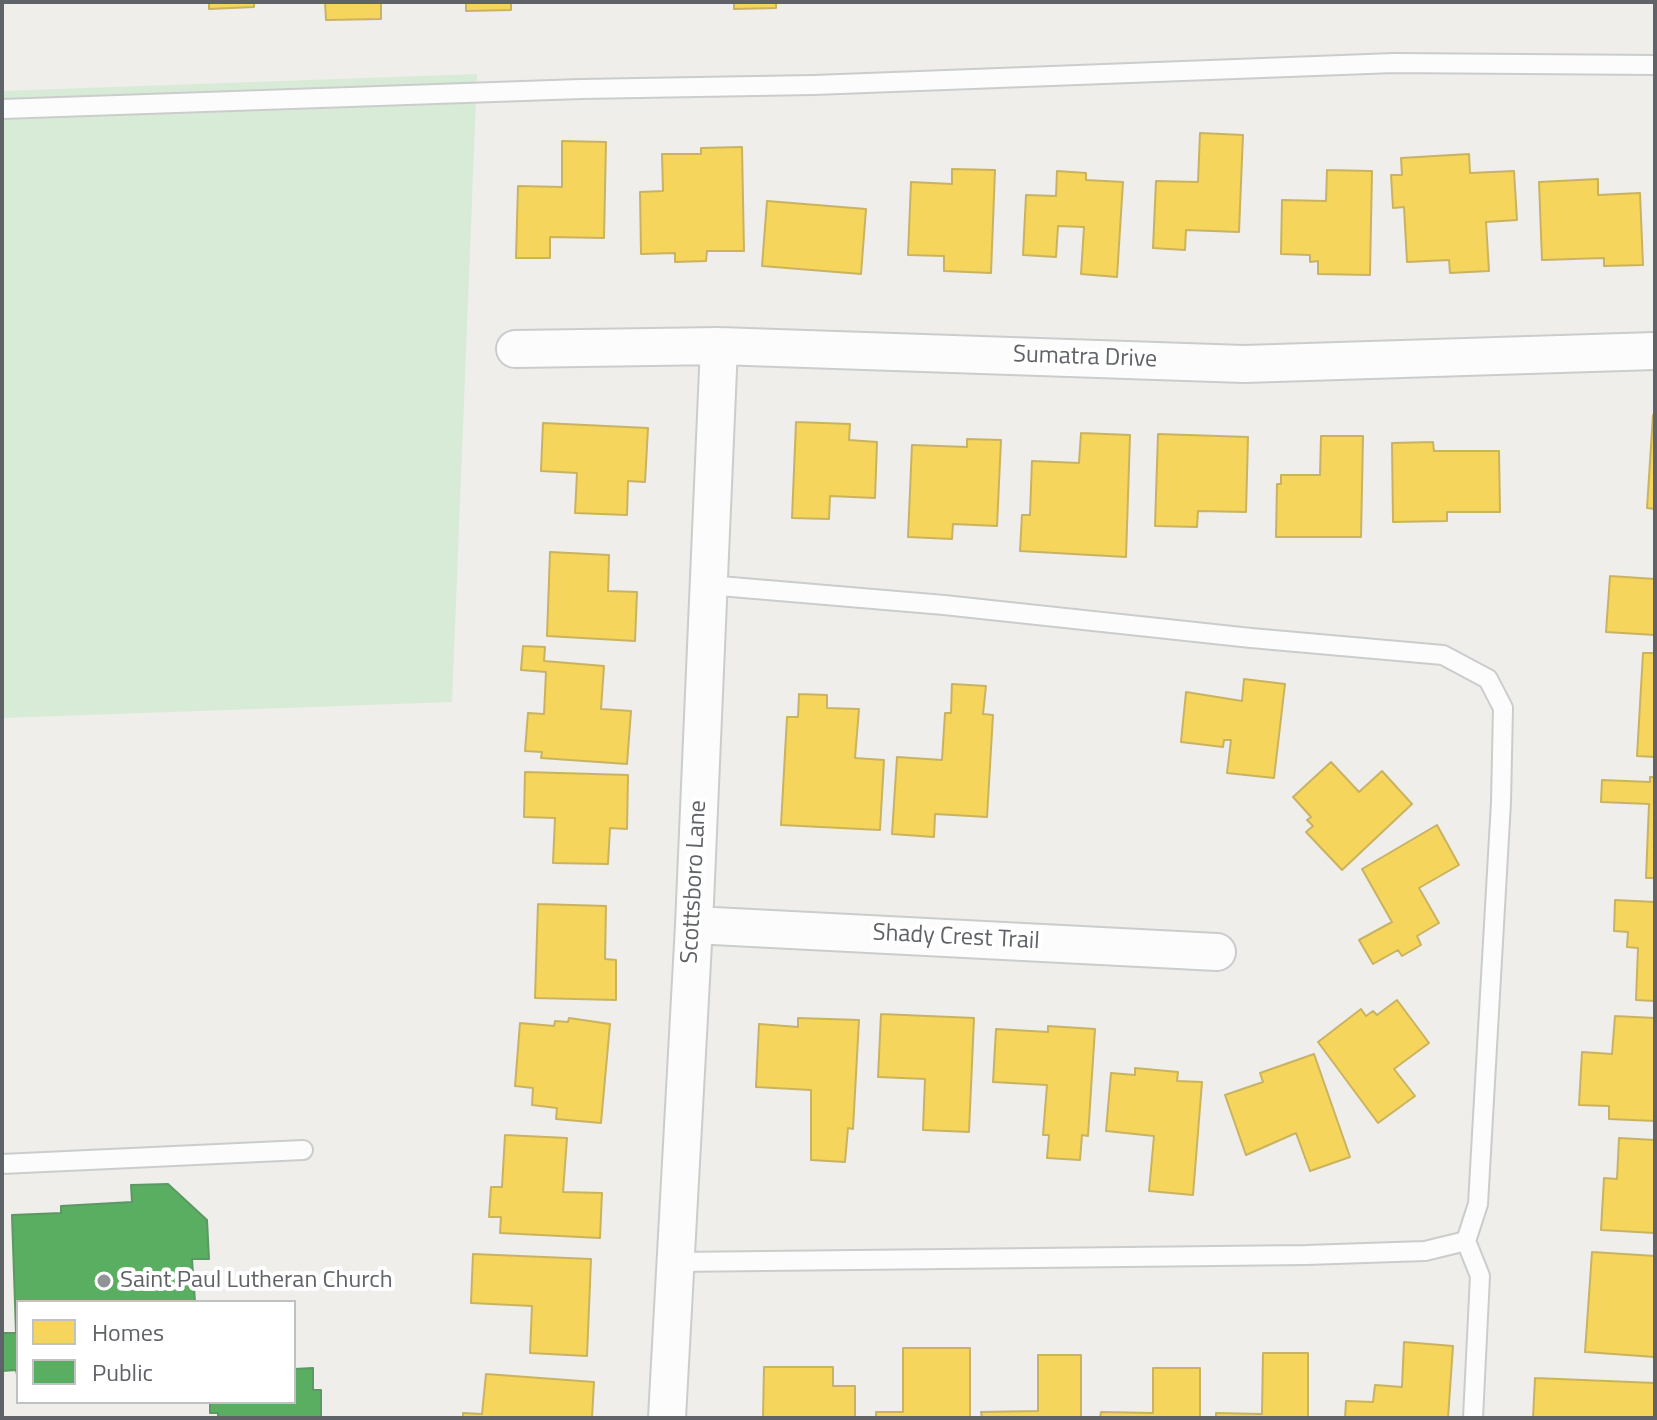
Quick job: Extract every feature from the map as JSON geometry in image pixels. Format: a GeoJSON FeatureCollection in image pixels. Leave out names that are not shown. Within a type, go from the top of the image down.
{"type":"FeatureCollection","features":[{"type":"Feature","properties":{"kind":"street","name":"Sumatra Drive"},"geometry":{"type":"LineString","coordinates":[[515,349],[719,346],[1244,364],[1655,351]]}},
{"type":"Feature","properties":{"kind":"street","name":"Scottsboro Lane"},"geometry":{"type":"LineString","coordinates":[[667,1418],[694,925],[719,346]]}},
{"type":"Feature","properties":{"kind":"street","name":"Shady Crest Trail"},"geometry":{"type":"LineString","coordinates":[[694,925],[1217,952]]}},
{"type":"Feature","properties":{"kind":"lane"},"geometry":{"type":"LineString","coordinates":[[2,109],[581,89],[814,85],[1378,64],[1655,65]]}},
{"type":"Feature","properties":{"kind":"lane"},"geometry":{"type":"LineString","coordinates":[[708,585],[944,605],[1443,655],[1488,679],[1503,708],[1501,802],[1478,1204],[1466,1241],[1480,1276],[1473,1418]]}},
{"type":"Feature","properties":{"kind":"lane"},"geometry":{"type":"LineString","coordinates":[[2,1164],[303,1150]]}},
{"type":"Feature","properties":{"kind":"lane"},"geometry":{"type":"LineString","coordinates":[[675,1262],[1321,1255],[1425,1251],[1466,1241]]}},
{"type":"Feature","properties":{"kind":"green space"},"geometry":{"type":"Polygon","coordinates":[[[477,74],[452,702],[2,718],[2,91],[477,74]]]}},
{"type":"Feature","properties":{"kind":"building: Homes"},"geometry":{"type":"Polygon","coordinates":[[[209,2],[254,2],[254,7],[209,9],[209,2]]]}},
{"type":"Feature","properties":{"kind":"building: Homes"},"geometry":{"type":"Polygon","coordinates":[[[325,2],[381,2],[381,19],[326,20],[325,2]]]}},
{"type":"Feature","properties":{"kind":"building: Homes"},"geometry":{"type":"Polygon","coordinates":[[[466,2],[511,2],[511,10],[466,11],[466,2]]]}},
{"type":"Feature","properties":{"kind":"building: Homes"},"geometry":{"type":"Polygon","coordinates":[[[734,2],[776,2],[776,8],[734,9],[734,2]]]}},
{"type":"Feature","properties":{"kind":"building: Homes"},"geometry":{"type":"Polygon","coordinates":[[[1200,133],[1243,135],[1239,232],[1186,230],[1185,250],[1153,248],[1156,181],[1198,182],[1200,133]]]}},
{"type":"Feature","properties":{"kind":"building: Homes"},"geometry":{"type":"Polygon","coordinates":[[[562,141],[606,142],[604,238],[550,237],[550,258],[516,258],[518,186],[562,187],[562,141]]]}},
{"type":"Feature","properties":{"kind":"building: Homes"},"geometry":{"type":"Polygon","coordinates":[[[742,147],[744,251],[707,251],[706,261],[675,262],[675,253],[641,254],[640,192],[663,191],[662,154],[701,154],[701,148],[742,147]]]}},
{"type":"Feature","properties":{"kind":"building: Homes"},"geometry":{"type":"Polygon","coordinates":[[[1469,154],[1470,173],[1514,171],[1517,220],[1486,222],[1489,271],[1450,273],[1449,260],[1407,262],[1404,207],[1393,208],[1391,175],[1402,175],[1401,158],[1469,154]]]}},
{"type":"Feature","properties":{"kind":"building: Homes"},"geometry":{"type":"Polygon","coordinates":[[[952,169],[995,170],[991,273],[944,271],[944,256],[908,255],[911,182],[952,184],[952,169]]]}},
{"type":"Feature","properties":{"kind":"building: Homes"},"geometry":{"type":"Polygon","coordinates":[[[1327,170],[1372,171],[1370,275],[1318,274],[1318,261],[1310,262],[1310,255],[1281,254],[1282,200],[1326,201],[1327,170]]]}},
{"type":"Feature","properties":{"kind":"building: Homes"},"geometry":{"type":"Polygon","coordinates":[[[1057,171],[1086,173],[1086,180],[1123,182],[1117,277],[1081,274],[1084,227],[1058,226],[1056,257],[1023,255],[1026,195],[1056,196],[1057,171]]]}},
{"type":"Feature","properties":{"kind":"building: Homes"},"geometry":{"type":"Polygon","coordinates":[[[1598,179],[1598,195],[1640,193],[1643,265],[1604,266],[1604,258],[1542,260],[1539,182],[1598,179]]]}},
{"type":"Feature","properties":{"kind":"building: Homes"},"geometry":{"type":"Polygon","coordinates":[[[767,201],[866,209],[861,274],[762,266],[767,201]]]}},
{"type":"Feature","properties":{"kind":"building: Homes"},"geometry":{"type":"Polygon","coordinates":[[[1655,416],[1655,509],[1647,508],[1655,416]]]}},
{"type":"Feature","properties":{"kind":"building: Homes"},"geometry":{"type":"Polygon","coordinates":[[[796,422],[850,424],[849,440],[877,442],[875,498],[830,496],[829,519],[792,518],[796,422]]]}},
{"type":"Feature","properties":{"kind":"building: Homes"},"geometry":{"type":"Polygon","coordinates":[[[543,423],[648,428],[645,482],[628,481],[627,515],[575,513],[577,473],[541,471],[543,423]]]}},
{"type":"Feature","properties":{"kind":"building: Homes"},"geometry":{"type":"Polygon","coordinates":[[[1081,433],[1130,435],[1126,557],[1020,551],[1022,515],[1030,515],[1032,461],[1079,463],[1081,433]]]}},
{"type":"Feature","properties":{"kind":"building: Homes"},"geometry":{"type":"Polygon","coordinates":[[[1158,434],[1248,437],[1246,512],[1198,511],[1197,527],[1155,526],[1158,434]]]}},
{"type":"Feature","properties":{"kind":"building: Homes"},"geometry":{"type":"Polygon","coordinates":[[[1321,436],[1363,436],[1361,537],[1276,537],[1277,484],[1281,484],[1281,475],[1320,475],[1321,436]]]}},
{"type":"Feature","properties":{"kind":"building: Homes"},"geometry":{"type":"Polygon","coordinates":[[[967,439],[1001,440],[997,526],[953,524],[952,539],[908,537],[912,445],[967,447],[967,439]]]}},
{"type":"Feature","properties":{"kind":"building: Homes"},"geometry":{"type":"Polygon","coordinates":[[[1433,442],[1434,451],[1499,451],[1500,512],[1447,512],[1447,521],[1393,522],[1392,443],[1433,442]]]}},
{"type":"Feature","properties":{"kind":"building: Homes"},"geometry":{"type":"Polygon","coordinates":[[[550,552],[609,555],[608,591],[637,592],[635,641],[547,636],[550,552]]]}},
{"type":"Feature","properties":{"kind":"building: Homes"},"geometry":{"type":"Polygon","coordinates":[[[1610,576],[1655,579],[1655,635],[1606,632],[1610,576]]]}},
{"type":"Feature","properties":{"kind":"building: Homes"},"geometry":{"type":"Polygon","coordinates":[[[523,646],[545,647],[544,661],[604,666],[601,709],[631,711],[627,764],[541,758],[542,752],[525,751],[528,713],[544,714],[546,672],[521,670],[523,646]]]}},
{"type":"Feature","properties":{"kind":"building: Homes"},"geometry":{"type":"Polygon","coordinates":[[[1643,653],[1655,653],[1655,757],[1637,756],[1643,653]]]}},
{"type":"Feature","properties":{"kind":"building: Homes"},"geometry":{"type":"Polygon","coordinates":[[[1244,679],[1285,684],[1274,778],[1227,773],[1231,740],[1224,740],[1223,747],[1181,742],[1186,692],[1242,701],[1244,679]]]}},
{"type":"Feature","properties":{"kind":"building: Homes"},"geometry":{"type":"Polygon","coordinates":[[[952,684],[986,686],[983,714],[993,715],[987,817],[935,814],[934,837],[892,834],[897,757],[942,760],[945,713],[951,713],[952,684]]]}},
{"type":"Feature","properties":{"kind":"building: Homes"},"geometry":{"type":"Polygon","coordinates":[[[799,694],[827,695],[827,708],[859,709],[855,758],[884,760],[880,830],[781,825],[787,717],[798,717],[799,694]]]}},
{"type":"Feature","properties":{"kind":"building: Homes"},"geometry":{"type":"Polygon","coordinates":[[[1331,762],[1359,792],[1382,771],[1412,804],[1342,870],[1306,832],[1313,826],[1307,820],[1311,817],[1293,797],[1331,762]]]}},
{"type":"Feature","properties":{"kind":"building: Homes"},"geometry":{"type":"Polygon","coordinates":[[[525,772],[628,775],[627,829],[610,828],[608,864],[553,863],[555,818],[524,817],[525,772]]]}},
{"type":"Feature","properties":{"kind":"building: Homes"},"geometry":{"type":"Polygon","coordinates":[[[1650,777],[1655,777],[1655,878],[1646,878],[1649,804],[1601,802],[1602,780],[1650,782],[1650,777]]]}},
{"type":"Feature","properties":{"kind":"building: Homes"},"geometry":{"type":"Polygon","coordinates":[[[1437,825],[1459,865],[1419,888],[1439,923],[1417,936],[1421,945],[1402,956],[1398,950],[1373,964],[1359,940],[1392,922],[1362,869],[1437,825]]]}},
{"type":"Feature","properties":{"kind":"building: Homes"},"geometry":{"type":"Polygon","coordinates":[[[1615,900],[1655,902],[1655,1001],[1636,1000],[1638,948],[1627,947],[1628,932],[1614,931],[1615,900]]]}},
{"type":"Feature","properties":{"kind":"building: Homes"},"geometry":{"type":"Polygon","coordinates":[[[538,904],[606,906],[605,959],[616,960],[616,1000],[535,998],[538,904]]]}},
{"type":"Feature","properties":{"kind":"building: Homes"},"geometry":{"type":"Polygon","coordinates":[[[1397,1000],[1429,1043],[1394,1069],[1415,1096],[1378,1123],[1318,1042],[1361,1009],[1366,1016],[1373,1011],[1377,1015],[1397,1000]]]}},
{"type":"Feature","properties":{"kind":"building: Homes"},"geometry":{"type":"Polygon","coordinates":[[[881,1014],[974,1018],[969,1132],[923,1130],[925,1079],[878,1077],[881,1014]]]}},
{"type":"Feature","properties":{"kind":"building: Homes"},"geometry":{"type":"Polygon","coordinates":[[[1615,1016],[1655,1018],[1655,1121],[1609,1119],[1609,1106],[1579,1105],[1582,1052],[1612,1054],[1615,1016]]]}},
{"type":"Feature","properties":{"kind":"building: Homes"},"geometry":{"type":"Polygon","coordinates":[[[569,1018],[610,1024],[601,1123],[556,1119],[557,1108],[532,1105],[533,1088],[515,1086],[520,1023],[554,1026],[555,1021],[568,1022],[569,1018]]]}},
{"type":"Feature","properties":{"kind":"building: Homes"},"geometry":{"type":"Polygon","coordinates":[[[798,1018],[859,1020],[853,1129],[848,1128],[845,1162],[811,1160],[811,1090],[756,1087],[759,1024],[798,1027],[798,1018]]]}},
{"type":"Feature","properties":{"kind":"building: Homes"},"geometry":{"type":"Polygon","coordinates":[[[1048,1026],[1095,1029],[1088,1136],[1082,1135],[1080,1160],[1047,1158],[1049,1135],[1043,1135],[1047,1085],[993,1082],[996,1029],[1048,1032],[1048,1026]]]}},
{"type":"Feature","properties":{"kind":"building: Homes"},"geometry":{"type":"Polygon","coordinates":[[[1314,1054],[1350,1157],[1310,1171],[1296,1133],[1246,1155],[1225,1095],[1263,1082],[1260,1073],[1314,1054]]]}},
{"type":"Feature","properties":{"kind":"building: Homes"},"geometry":{"type":"Polygon","coordinates":[[[1135,1068],[1178,1072],[1177,1081],[1202,1082],[1193,1195],[1149,1191],[1154,1136],[1106,1131],[1111,1073],[1135,1075],[1135,1068]]]}},
{"type":"Feature","properties":{"kind":"building: Homes"},"geometry":{"type":"Polygon","coordinates":[[[505,1135],[567,1138],[563,1192],[602,1193],[600,1238],[500,1233],[501,1217],[489,1217],[491,1187],[502,1187],[505,1135]]]}},
{"type":"Feature","properties":{"kind":"building: Homes"},"geometry":{"type":"Polygon","coordinates":[[[1619,1138],[1655,1140],[1655,1233],[1601,1230],[1604,1178],[1617,1179],[1619,1138]]]}},
{"type":"Feature","properties":{"kind":"building: Homes"},"geometry":{"type":"Polygon","coordinates":[[[1592,1252],[1655,1256],[1655,1357],[1585,1352],[1592,1252]]]}},
{"type":"Feature","properties":{"kind":"building: Homes"},"geometry":{"type":"Polygon","coordinates":[[[473,1254],[591,1259],[587,1356],[530,1353],[532,1306],[471,1303],[473,1254]]]}},
{"type":"Feature","properties":{"kind":"building: Homes"},"geometry":{"type":"Polygon","coordinates":[[[1404,1342],[1453,1346],[1448,1418],[1345,1418],[1346,1401],[1373,1402],[1375,1385],[1402,1387],[1404,1342]]]}},
{"type":"Feature","properties":{"kind":"building: Homes"},"geometry":{"type":"Polygon","coordinates":[[[903,1348],[970,1348],[970,1418],[876,1418],[876,1412],[903,1412],[903,1348]]]}},
{"type":"Feature","properties":{"kind":"building: Homes"},"geometry":{"type":"Polygon","coordinates":[[[1263,1353],[1308,1353],[1308,1418],[1216,1418],[1216,1413],[1262,1414],[1263,1353]]]}},
{"type":"Feature","properties":{"kind":"building: Homes"},"geometry":{"type":"Polygon","coordinates":[[[1038,1355],[1081,1355],[1081,1418],[982,1418],[981,1412],[1038,1411],[1038,1355]]]}},
{"type":"Feature","properties":{"kind":"building: Homes"},"geometry":{"type":"Polygon","coordinates":[[[764,1367],[833,1367],[833,1386],[855,1386],[855,1418],[763,1418],[764,1367]]]}},
{"type":"Feature","properties":{"kind":"building: Homes"},"geometry":{"type":"Polygon","coordinates":[[[1153,1368],[1200,1368],[1200,1418],[1100,1418],[1101,1412],[1153,1413],[1153,1368]]]}},
{"type":"Feature","properties":{"kind":"building: Homes"},"geometry":{"type":"Polygon","coordinates":[[[486,1374],[594,1382],[592,1418],[463,1418],[463,1413],[482,1414],[486,1374]]]}},
{"type":"Feature","properties":{"kind":"building: Homes"},"geometry":{"type":"Polygon","coordinates":[[[1535,1378],[1655,1383],[1654,1418],[1533,1418],[1535,1378]]]}},
{"type":"Feature","properties":{"kind":"building: Public","name":"Saint Paul Lutheran Church"},"geometry":{"type":"Polygon","coordinates":[[[168,1184],[207,1220],[209,1259],[192,1259],[195,1300],[16,1300],[16,1333],[12,1215],[61,1213],[61,1206],[132,1202],[131,1185],[168,1184]]]}},
{"type":"Feature","properties":{"kind":"building: Public","name":"Saint Paul Lutheran Church"},"geometry":{"type":"Polygon","coordinates":[[[2,1333],[16,1333],[16,1370],[2,1371],[2,1333]]]}},
{"type":"Feature","properties":{"kind":"building: Public"},"geometry":{"type":"Polygon","coordinates":[[[313,1368],[313,1390],[321,1390],[321,1418],[218,1418],[218,1413],[210,1413],[210,1404],[296,1404],[296,1369],[313,1368]]]}},
{"type":"Feature","properties":{"kind":"place","name":"Saint Paul Lutheran Church"},"geometry":{"type":"Point","coordinates":[104,1281]}}]}
